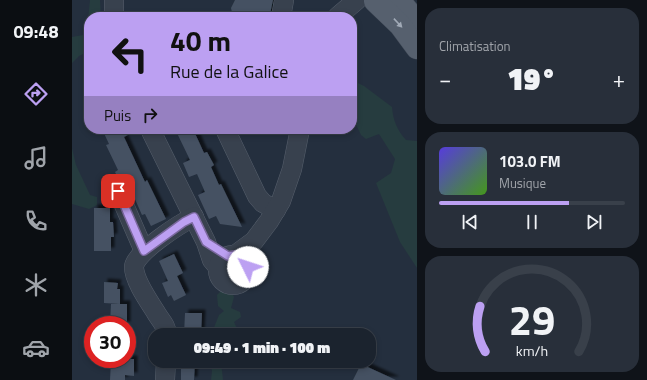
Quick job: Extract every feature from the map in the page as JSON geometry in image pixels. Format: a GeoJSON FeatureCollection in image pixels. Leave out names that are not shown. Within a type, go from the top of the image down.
{"type":"FeatureCollection","features":[{"type":"Feature","properties":{"kind":"main road"},"geometry":{"type":"LineString","coordinates":[[367,0],[400,24],[417,48]]}},
{"type":"Feature","properties":{"kind":"main road"},"geometry":{"type":"LineString","coordinates":[[399,0],[417,22]]}},
{"type":"Feature","properties":{"kind":"street"},"geometry":{"type":"LineString","coordinates":[[114,0],[114,12]]}},
{"type":"Feature","properties":{"kind":"street"},"geometry":{"type":"LineString","coordinates":[[281,12],[284,0]]}},
{"type":"Feature","properties":{"kind":"street"},"geometry":{"type":"LineString","coordinates":[[328,12],[336,0]]}},
{"type":"Feature","properties":{"kind":"street"},"geometry":{"type":"LineString","coordinates":[[346,12],[367,0]]}},
{"type":"Feature","properties":{"kind":"street"},"geometry":{"type":"LineString","coordinates":[[152,134],[206,242],[212,260],[232,260],[254,241],[276,210],[285,193],[290,179],[299,134]]}},
{"type":"Feature","properties":{"kind":"street"},"geometry":{"type":"LineString","coordinates":[[226,134],[257,196],[263,203],[276,210]]}},
{"type":"Feature","properties":{"kind":"street"},"geometry":{"type":"LineString","coordinates":[[118,191],[144,251]]}},
{"type":"Feature","properties":{"kind":"street"},"geometry":{"type":"LineString","coordinates":[[165,328],[135,274],[134,264],[137,258],[144,251],[184,222],[194,217]]}},
{"type":"Feature","properties":{"kind":"street"},"geometry":{"type":"LineString","coordinates":[[165,380],[166,368]]}},
{"type":"Feature","properties":{"kind":"green space"},"geometry":{"type":"Polygon","coordinates":[[[90,0],[100,0],[101,12],[89,12],[90,0]]]}},
{"type":"Feature","properties":{"kind":"green space"},"geometry":{"type":"Polygon","coordinates":[[[84,34],[84,54],[72,63],[72,37],[84,34]]]}},
{"type":"Feature","properties":{"kind":"green space"},"geometry":{"type":"Polygon","coordinates":[[[357,82],[392,107],[396,125],[406,140],[417,141],[417,268],[400,242],[376,183],[391,173],[395,159],[379,134],[366,139],[361,135],[357,127],[357,82]]]}},
{"type":"Feature","properties":{"kind":"green space"},"geometry":{"type":"Polygon","coordinates":[[[72,148],[76,165],[90,195],[97,197],[97,205],[89,209],[72,204],[72,148]]]}},
{"type":"Feature","properties":{"kind":"green space"},"geometry":{"type":"Polygon","coordinates":[[[221,291],[233,295],[234,297],[231,308],[240,312],[241,317],[234,322],[237,328],[214,328],[219,315],[224,311],[218,306],[217,295],[221,291]]]}},
{"type":"Feature","properties":{"kind":"green space"},"geometry":{"type":"Polygon","coordinates":[[[211,368],[222,368],[223,380],[211,380],[211,368]]]}},
{"type":"Feature","properties":{"kind":"building"},"geometry":{"type":"Polygon","coordinates":[[[235,0],[273,0],[270,12],[232,12],[231,8],[235,0]]]}},
{"type":"Feature","properties":{"kind":"building"},"geometry":{"type":"Polygon","coordinates":[[[104,134],[130,134],[124,137],[145,182],[147,180],[166,219],[151,226],[145,214],[142,215],[130,188],[129,189],[123,180],[119,180],[115,172],[118,170],[106,145],[109,144],[104,134]]]}},
{"type":"Feature","properties":{"kind":"building"},"geometry":{"type":"Polygon","coordinates":[[[177,134],[195,134],[204,153],[207,152],[214,165],[211,167],[219,185],[221,184],[242,227],[220,224],[216,216],[209,219],[198,195],[205,192],[197,174],[189,177],[183,163],[190,160],[177,134]]]}},
{"type":"Feature","properties":{"kind":"building"},"geometry":{"type":"Polygon","coordinates":[[[94,208],[110,208],[110,222],[113,222],[114,237],[111,237],[111,251],[94,251],[94,208]]]}},
{"type":"Feature","properties":{"kind":"building"},"geometry":{"type":"Polygon","coordinates":[[[174,254],[183,273],[177,276],[186,295],[174,301],[171,295],[168,297],[162,283],[168,281],[159,261],[174,254]]]}},
{"type":"Feature","properties":{"kind":"building"},"geometry":{"type":"Polygon","coordinates":[[[104,282],[118,283],[117,289],[120,289],[120,304],[104,303],[104,282]]]}},
{"type":"Feature","properties":{"kind":"building"},"geometry":{"type":"Polygon","coordinates":[[[111,304],[127,304],[127,316],[110,316],[111,304]]]}},
{"type":"Feature","properties":{"kind":"building"},"geometry":{"type":"Polygon","coordinates":[[[185,313],[202,313],[201,328],[184,328],[185,313]]]}},
{"type":"Feature","properties":{"kind":"building"},"geometry":{"type":"Polygon","coordinates":[[[111,368],[134,368],[134,376],[125,375],[125,380],[110,380],[111,368]]]}},
{"type":"Feature","properties":{"kind":"building"},"geometry":{"type":"Polygon","coordinates":[[[181,368],[195,368],[194,380],[181,380],[181,368]]]}},
{"type":"Feature","properties":{"kind":"building"},"geometry":{"type":"Polygon","coordinates":[[[359,368],[370,368],[396,380],[353,380],[359,368]]]}},
{"type":"Feature","properties":{"kind":"route"},"geometry":{"type":"LineString","coordinates":[[118,191],[144,251],[184,222],[194,217],[206,242],[228,256],[240,256],[246,262],[248,267]]}}]}
